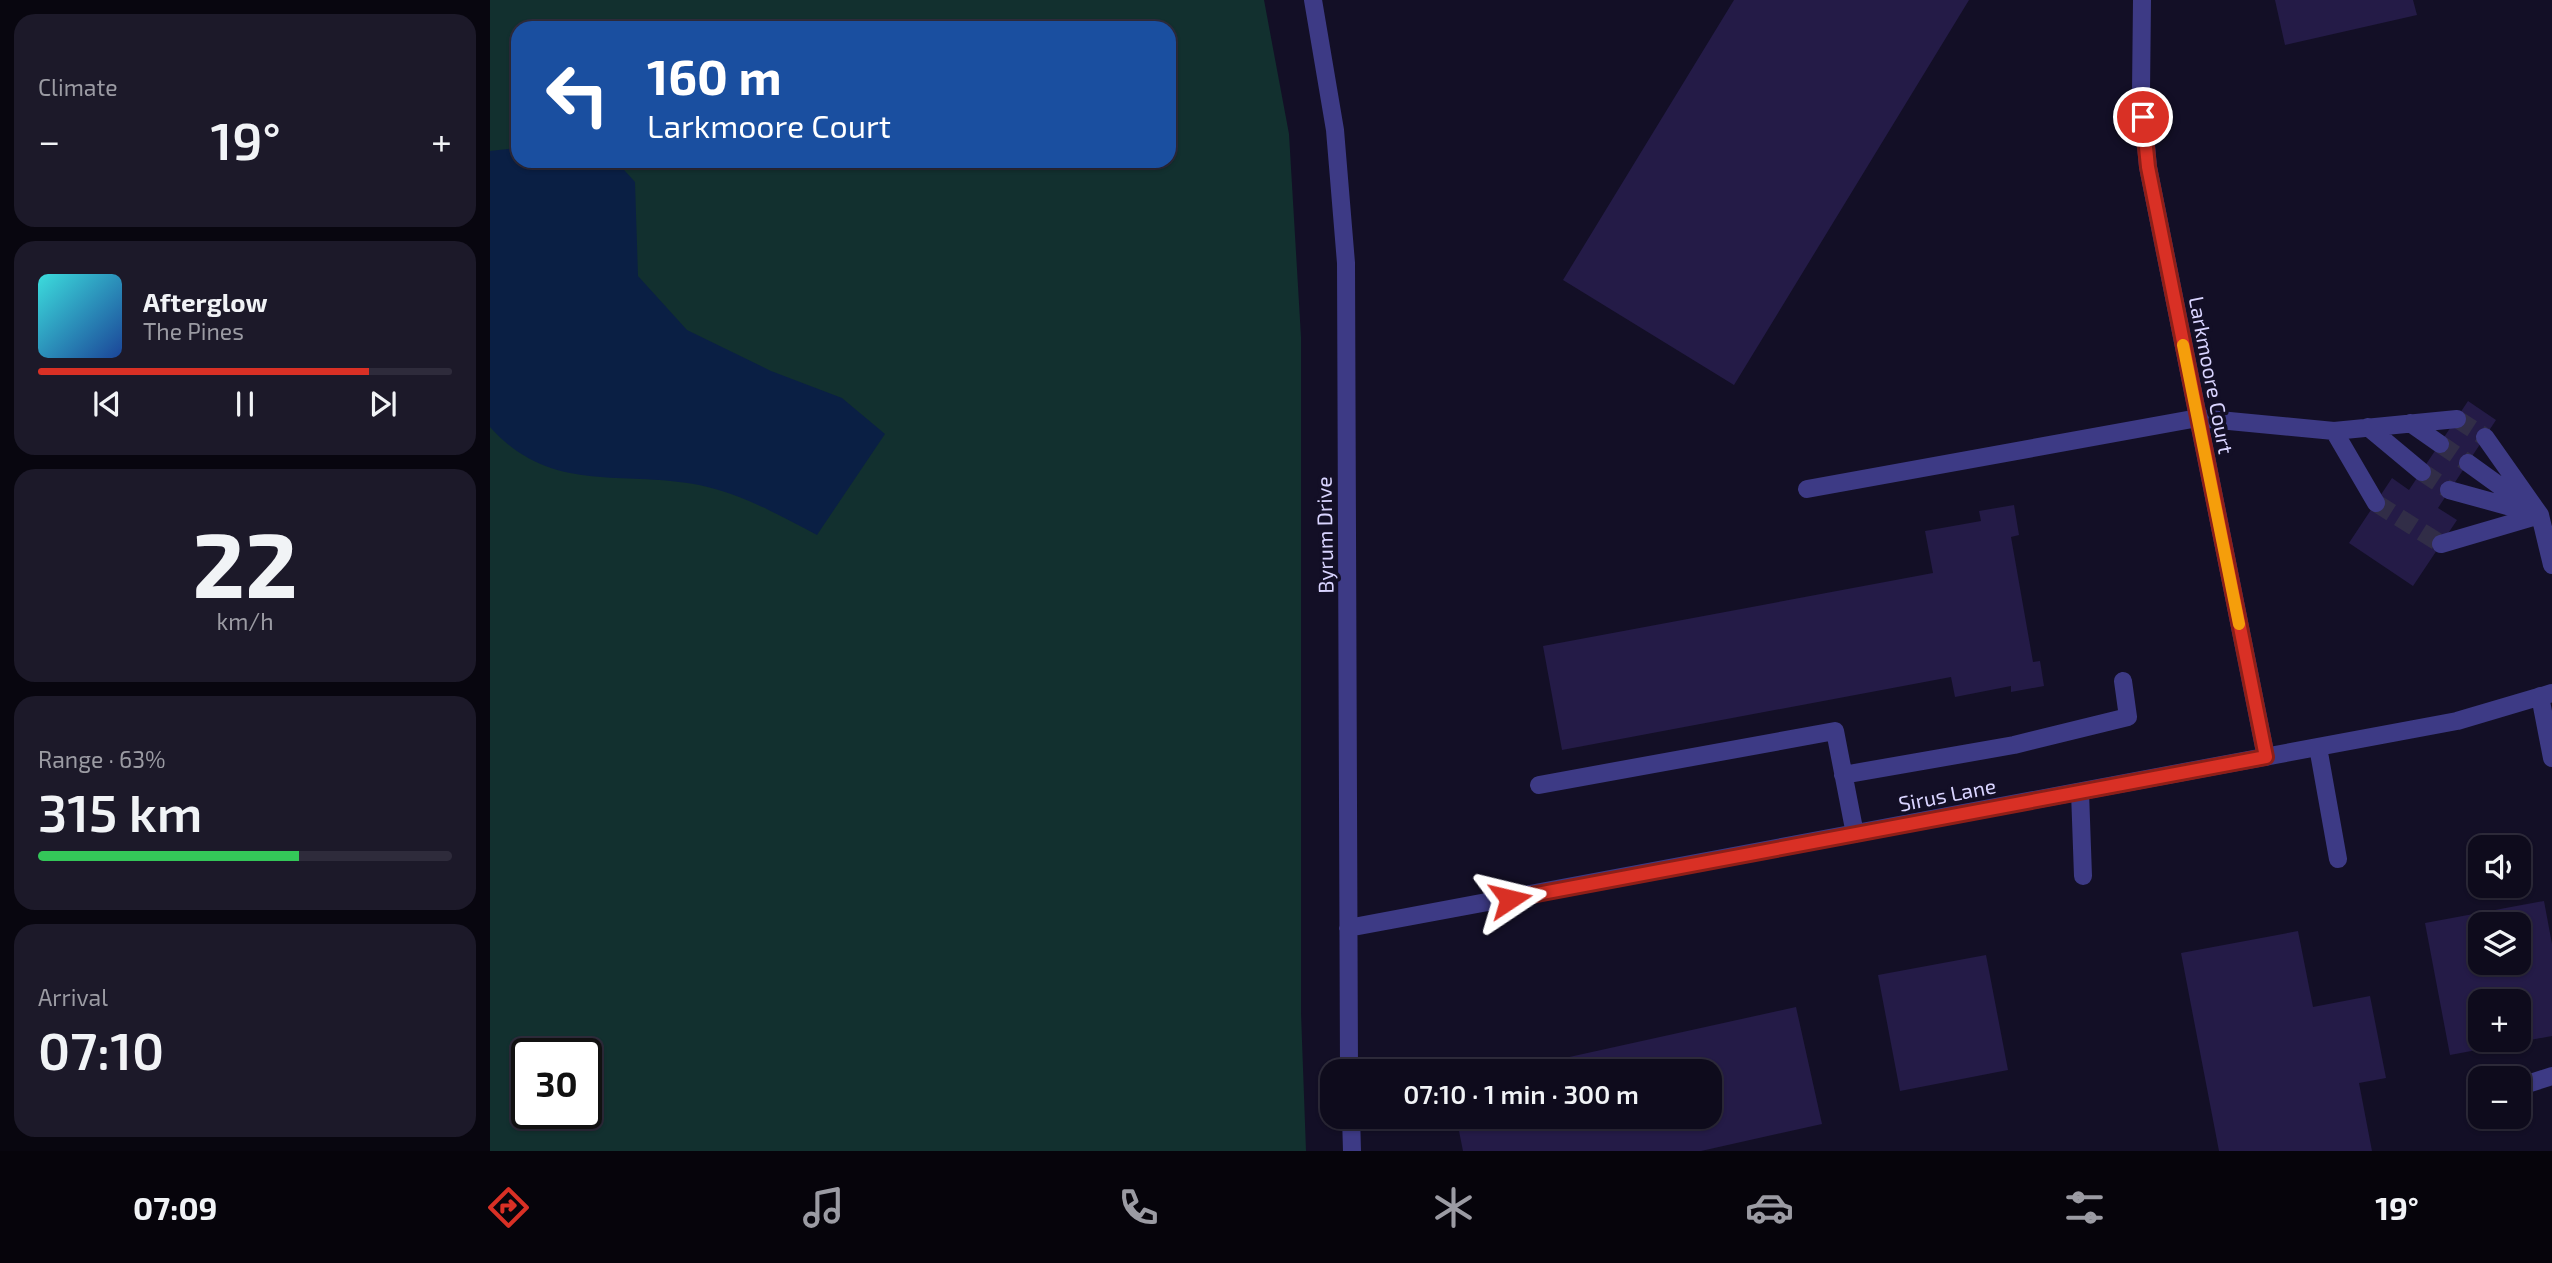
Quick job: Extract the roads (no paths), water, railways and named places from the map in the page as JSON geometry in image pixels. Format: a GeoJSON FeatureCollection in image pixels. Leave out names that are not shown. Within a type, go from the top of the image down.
{"type":"FeatureCollection","features":[{"type":"Feature","properties":{"kind":"street","name":"Byrum Drive"},"geometry":{"type":"LineString","coordinates":[[1313,0],[1335,130],[1346,254],[1349,1059]]}},
{"type":"Feature","properties":{"kind":"street","name":"Larkmoore Court"},"geometry":{"type":"LineString","coordinates":[[2142,0],[2141,92],[2148,167],[2266,757]]}},
{"type":"Feature","properties":{"kind":"street"},"geometry":{"type":"LineString","coordinates":[[1807,489],[2198,418],[2334,431],[2457,419]]}},
{"type":"Feature","properties":{"kind":"street"},"geometry":{"type":"LineString","coordinates":[[2410,423],[2440,444]]}},
{"type":"Feature","properties":{"kind":"street"},"geometry":{"type":"LineString","coordinates":[[2368,427],[2421,472]]}},
{"type":"Feature","properties":{"kind":"street"},"geometry":{"type":"LineString","coordinates":[[2334,431],[2375,503]]}},
{"type":"Feature","properties":{"kind":"street"},"geometry":{"type":"LineString","coordinates":[[2484,437],[2540,515],[2552,565]]}},
{"type":"Feature","properties":{"kind":"street"},"geometry":{"type":"LineString","coordinates":[[2468,463],[2540,515]]}},
{"type":"Feature","properties":{"kind":"street"},"geometry":{"type":"LineString","coordinates":[[2449,490],[2540,515]]}},
{"type":"Feature","properties":{"kind":"street"},"geometry":{"type":"LineString","coordinates":[[2441,544],[2540,515]]}},
{"type":"Feature","properties":{"kind":"street"},"geometry":{"type":"LineString","coordinates":[[1843,775],[2014,745],[2128,717],[2123,681]]}},
{"type":"Feature","properties":{"kind":"street","name":"Sirus Lane"},"geometry":{"type":"LineString","coordinates":[[1348,928],[2457,721],[2546,694]]}},
{"type":"Feature","properties":{"kind":"street"},"geometry":{"type":"LineString","coordinates":[[2546,694],[2552,758]]}},
{"type":"Feature","properties":{"kind":"street"},"geometry":{"type":"LineString","coordinates":[[1539,785],[1835,731],[1855,834]]}},
{"type":"Feature","properties":{"kind":"street"},"geometry":{"type":"LineString","coordinates":[[2318,747],[2338,859]]}},
{"type":"Feature","properties":{"kind":"street"},"geometry":{"type":"LineString","coordinates":[[2080,792],[2082,876]]}},
{"type":"Feature","properties":{"kind":"street"},"geometry":{"type":"LineString","coordinates":[[2531,1083],[2552,1076]]}},
{"type":"Feature","properties":{"kind":"street"},"geometry":{"type":"LineString","coordinates":[[1351,1129],[1352,1151]]}},
{"type":"Feature","properties":{"kind":"water"},"geometry":{"type":"Polygon","coordinates":[[[511,149],[511,168],[622,168],[635,182],[638,276],[687,330],[771,371],[842,398],[885,434],[817,535],[760,506],[715,489],[670,481],[588,476],[537,463],[513,448],[490,427],[490,151],[511,149]]]}},
{"type":"Feature","properties":{"kind":"tunnel"},"geometry":{"type":"LineString","coordinates":[[2457,419],[2485,437]]}},
{"type":"Feature","properties":{"kind":"tunnel"},"geometry":{"type":"LineString","coordinates":[[2440,444],[2468,463]]}},
{"type":"Feature","properties":{"kind":"tunnel"},"geometry":{"type":"LineString","coordinates":[[2422,472],[2449,490]]}},
{"type":"Feature","properties":{"kind":"tunnel"},"geometry":{"type":"LineString","coordinates":[[2376,503],[2441,544]]}}]}
